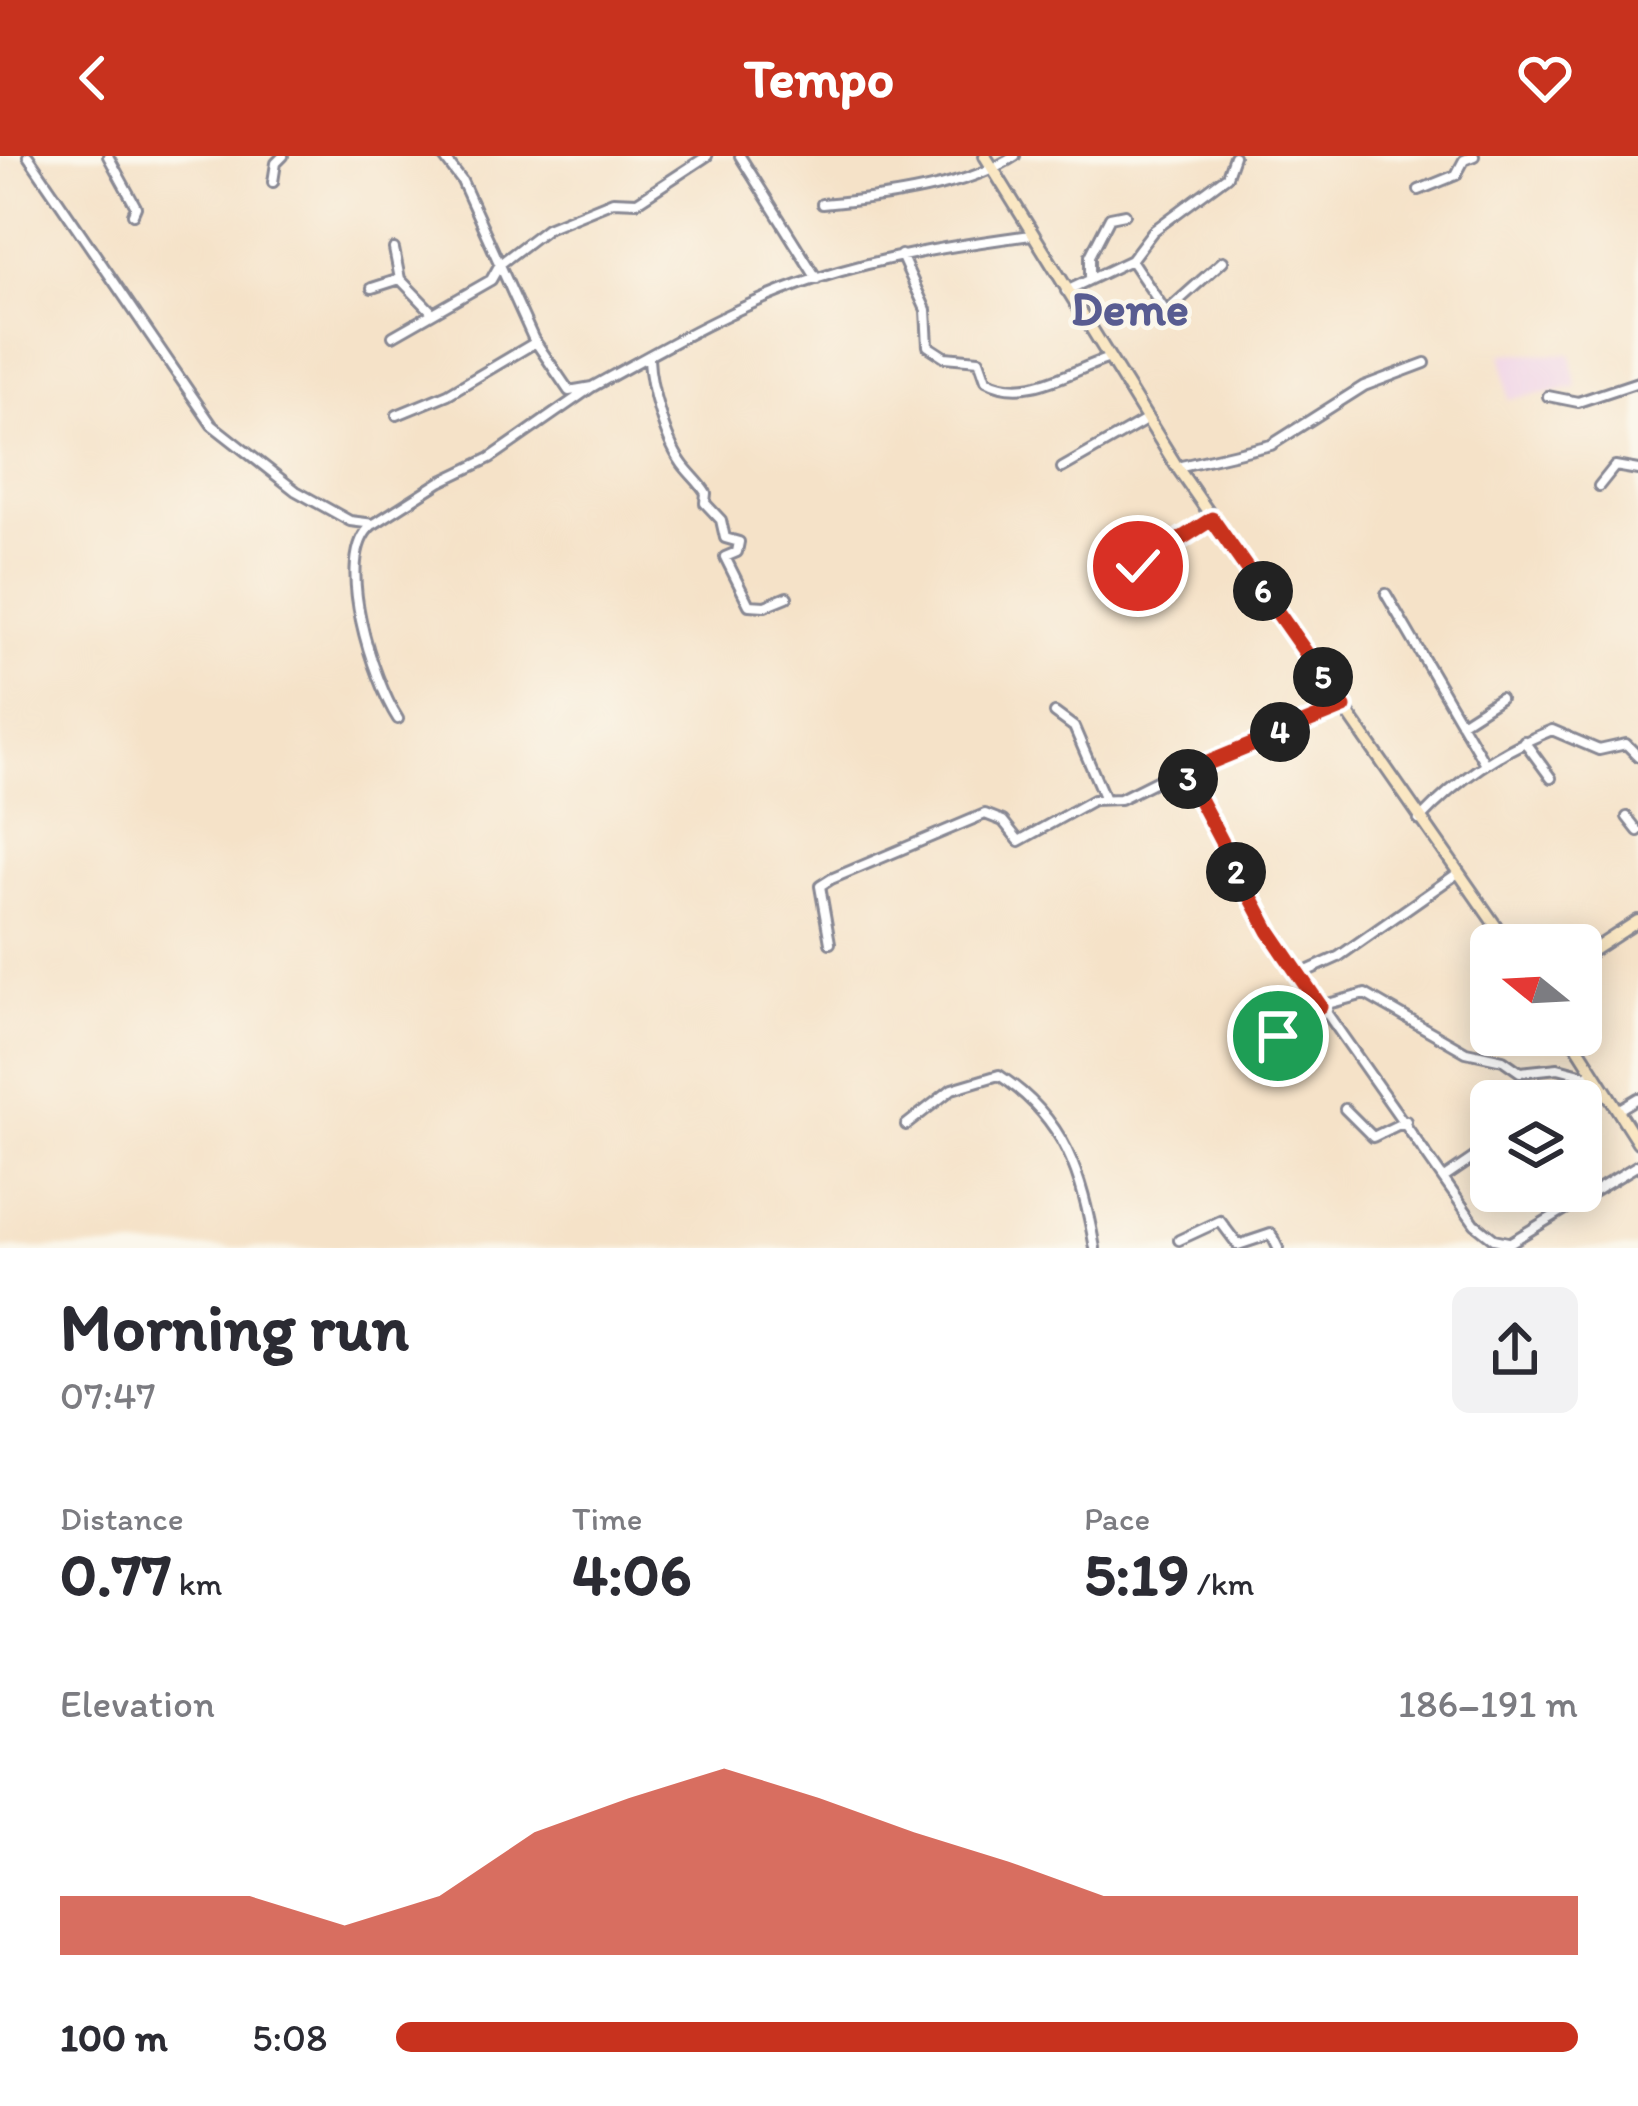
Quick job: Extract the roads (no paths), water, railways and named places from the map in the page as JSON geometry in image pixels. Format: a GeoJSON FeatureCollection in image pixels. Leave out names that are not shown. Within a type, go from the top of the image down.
{"type":"FeatureCollection","features":[{"type":"Feature","properties":{"kind":"main road"},"geometry":{"type":"LineString","coordinates":[[985,156],[1177,467],[1494,924]]}},
{"type":"Feature","properties":{"kind":"main road"},"geometry":{"type":"LineString","coordinates":[[1602,944],[1638,921]]}},
{"type":"Feature","properties":{"kind":"main road"},"geometry":{"type":"LineString","coordinates":[[1583,1056],[1638,1142]]}},
{"type":"Feature","properties":{"kind":"street"},"geometry":{"type":"LineString","coordinates":[[28,156],[212,424],[296,491],[350,521],[374,524]]}},
{"type":"Feature","properties":{"kind":"street"},"geometry":{"type":"LineString","coordinates":[[108,156],[136,207],[133,214]]}},
{"type":"Feature","properties":{"kind":"street"},"geometry":{"type":"LineString","coordinates":[[273,182],[276,163],[283,156]]}},
{"type":"Feature","properties":{"kind":"street"},"geometry":{"type":"LineString","coordinates":[[443,156],[462,181],[536,342],[569,391],[592,387]]}},
{"type":"Feature","properties":{"kind":"street"},"geometry":{"type":"LineString","coordinates":[[393,336],[430,310],[491,280],[500,264],[548,228],[613,202],[637,202],[707,156]]}},
{"type":"Feature","properties":{"kind":"street"},"geometry":{"type":"LineString","coordinates":[[740,156],[817,279]]}},
{"type":"Feature","properties":{"kind":"street"},"geometry":{"type":"LineString","coordinates":[[822,204],[934,187],[993,170],[1015,156]]}},
{"type":"Feature","properties":{"kind":"street"},"geometry":{"type":"LineString","coordinates":[[1090,275],[1097,279],[1131,260],[1153,231],[1227,176],[1234,156]]}},
{"type":"Feature","properties":{"kind":"street"},"geometry":{"type":"LineString","coordinates":[[1419,190],[1456,175],[1464,160],[1474,156]]}},
{"type":"Feature","properties":{"kind":"street"},"geometry":{"type":"LineString","coordinates":[[1065,292],[1090,275],[1099,231],[1110,217],[1125,214]]}},
{"type":"Feature","properties":{"kind":"street"},"geometry":{"type":"LineString","coordinates":[[398,719],[360,626],[355,580],[364,532],[374,524],[440,482],[490,458],[592,387],[766,298],[902,255],[1030,235]]}},
{"type":"Feature","properties":{"kind":"street"},"geometry":{"type":"LineString","coordinates":[[394,250],[400,279],[430,310]]}},
{"type":"Feature","properties":{"kind":"street"},"geometry":{"type":"LineString","coordinates":[[902,255],[922,298],[928,346],[945,357],[980,360],[986,380],[1001,388],[1063,378],[1107,359]]}},
{"type":"Feature","properties":{"kind":"street"},"geometry":{"type":"LineString","coordinates":[[1131,260],[1166,312],[1223,261]]}},
{"type":"Feature","properties":{"kind":"street"},"geometry":{"type":"LineString","coordinates":[[372,288],[400,279]]}},
{"type":"Feature","properties":{"kind":"street"},"geometry":{"type":"LineString","coordinates":[[397,415],[448,394],[536,342]]}},
{"type":"Feature","properties":{"kind":"street"},"geometry":{"type":"LineString","coordinates":[[649,358],[650,387],[661,404],[670,442],[706,493],[705,503],[721,520],[725,538],[739,542],[737,552],[725,557],[736,584],[749,605],[765,606],[787,597]]}},
{"type":"Feature","properties":{"kind":"street"},"geometry":{"type":"LineString","coordinates":[[1177,467],[1271,446],[1364,386],[1425,364]]}},
{"type":"Feature","properties":{"kind":"street"},"geometry":{"type":"LineString","coordinates":[[1548,396],[1578,402],[1638,382]]}},
{"type":"Feature","properties":{"kind":"street"},"geometry":{"type":"LineString","coordinates":[[1062,468],[1146,420]]}},
{"type":"Feature","properties":{"kind":"street"},"geometry":{"type":"LineString","coordinates":[[1599,486],[1615,466],[1638,470]]}},
{"type":"Feature","properties":{"kind":"street"},"geometry":{"type":"LineString","coordinates":[[1107,580],[1212,519]]}},
{"type":"Feature","properties":{"kind":"street"},"geometry":{"type":"LineString","coordinates":[[1386,594],[1484,762]]}},
{"type":"Feature","properties":{"kind":"street"},"geometry":{"type":"LineString","coordinates":[[1461,723],[1500,698]]}},
{"type":"Feature","properties":{"kind":"street"},"geometry":{"type":"LineString","coordinates":[[830,943],[820,886],[831,879],[985,814],[998,816],[1019,842],[1081,805],[1120,799],[1174,772],[1190,774],[1344,707]]}},
{"type":"Feature","properties":{"kind":"street"},"geometry":{"type":"LineString","coordinates":[[1054,713],[1074,728],[1105,799]]}},
{"type":"Feature","properties":{"kind":"street"},"geometry":{"type":"LineString","coordinates":[[1419,820],[1484,762],[1524,741],[1563,730],[1589,748],[1626,744],[1638,756]]}},
{"type":"Feature","properties":{"kind":"street"},"geometry":{"type":"LineString","coordinates":[[1524,741],[1551,778]]}},
{"type":"Feature","properties":{"kind":"street"},"geometry":{"type":"LineString","coordinates":[[1190,774],[1193,794],[1298,975],[1475,1224],[1506,1246],[1638,1165]]}},
{"type":"Feature","properties":{"kind":"street"},"geometry":{"type":"LineString","coordinates":[[1627,817],[1638,831]]}},
{"type":"Feature","properties":{"kind":"street"},"geometry":{"type":"LineString","coordinates":[[1298,975],[1338,957],[1458,873]]}},
{"type":"Feature","properties":{"kind":"street"},"geometry":{"type":"LineString","coordinates":[[1258,1045],[1320,1006],[1365,994],[1466,1052],[1503,1060],[1520,1072],[1558,1068],[1596,1078]]}},
{"type":"Feature","properties":{"kind":"street"},"geometry":{"type":"LineString","coordinates":[[907,1125],[952,1089],[999,1075],[1024,1091],[1083,1177],[1096,1248]]}},
{"type":"Feature","properties":{"kind":"street"},"geometry":{"type":"LineString","coordinates":[[1618,1110],[1638,1098]]}},
{"type":"Feature","properties":{"kind":"street"},"geometry":{"type":"LineString","coordinates":[[1345,1109],[1373,1137],[1406,1121]]}},
{"type":"Feature","properties":{"kind":"street"},"geometry":{"type":"LineString","coordinates":[[1444,1178],[1470,1160]]}},
{"type":"Feature","properties":{"kind":"street"},"geometry":{"type":"LineString","coordinates":[[1179,1240],[1220,1221],[1238,1245],[1261,1233],[1271,1234],[1277,1248]]}},
{"type":"Feature","properties":{"kind":"district","name":"Deme"},"geometry":{"type":"Point","coordinates":[1130,308]}}]}
